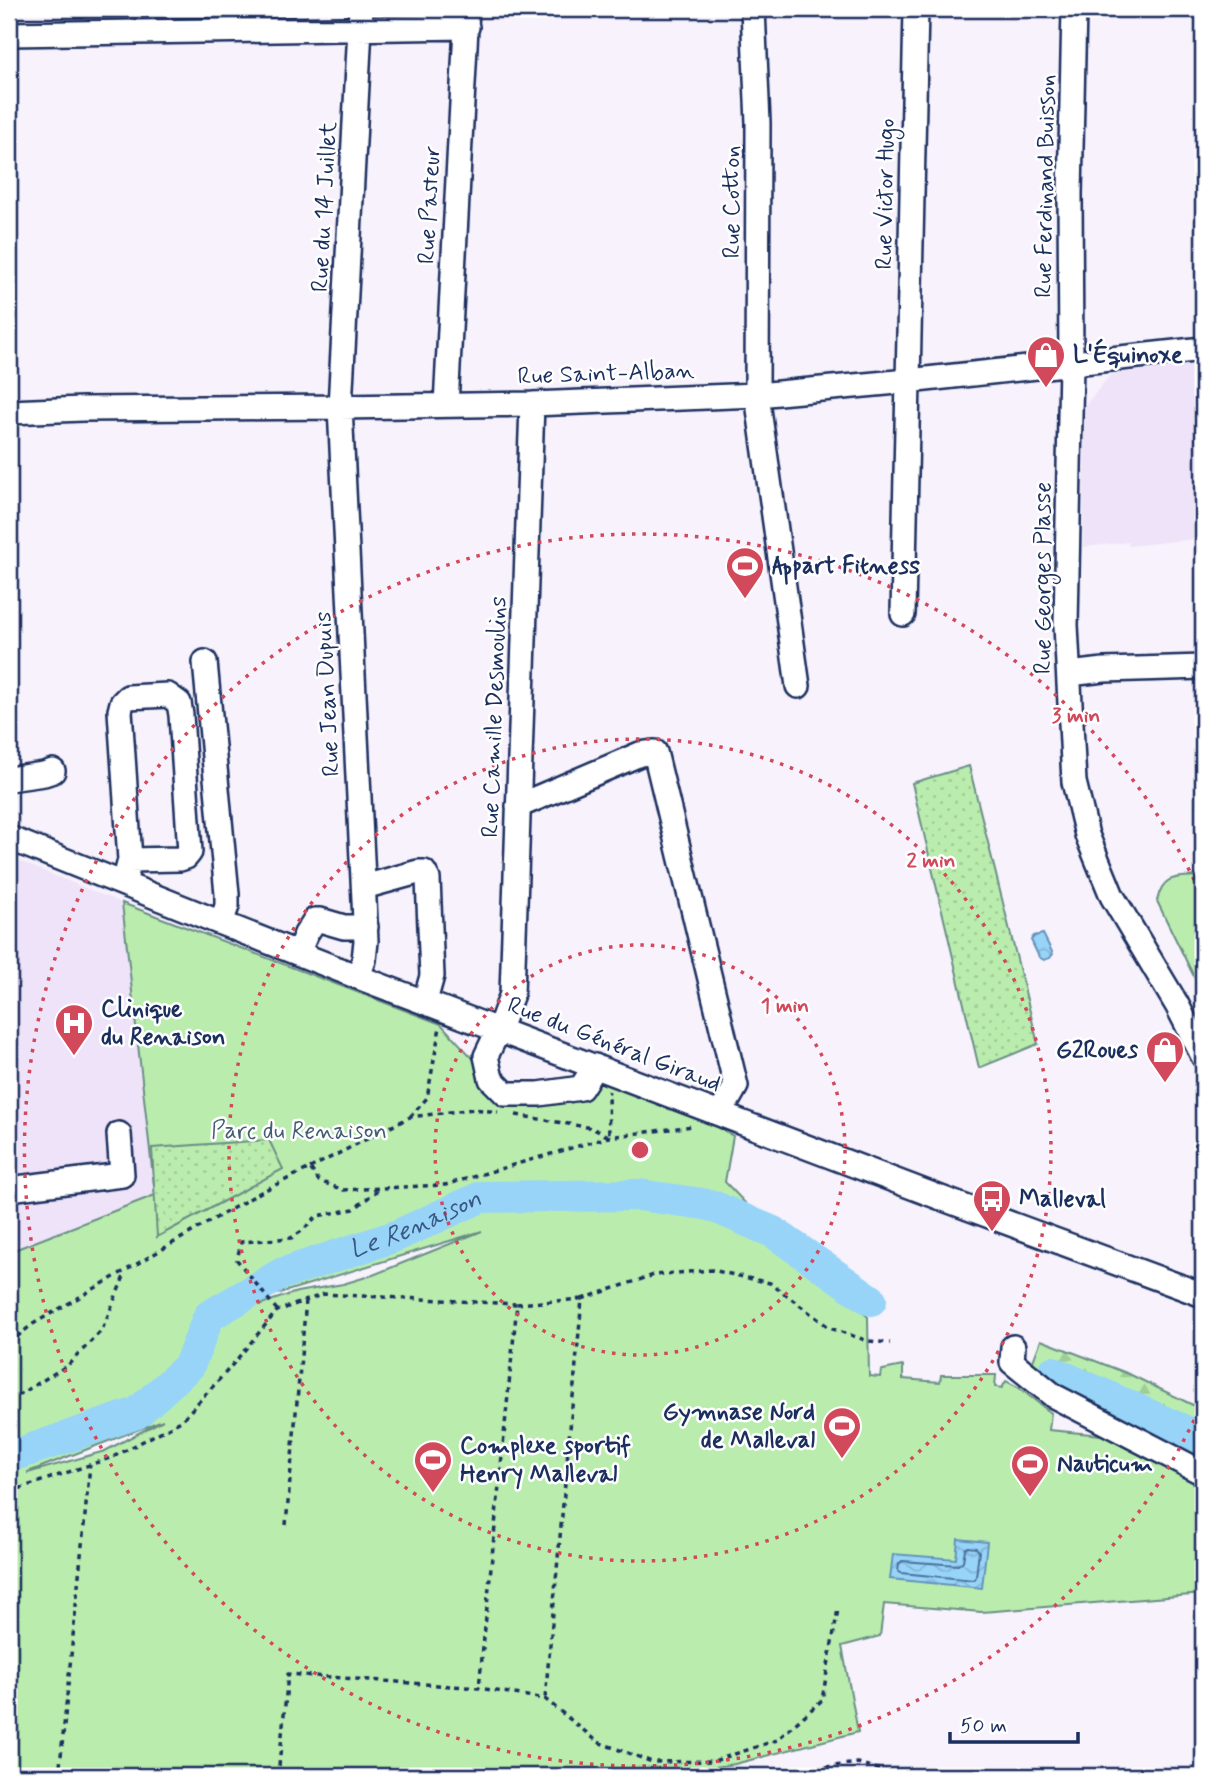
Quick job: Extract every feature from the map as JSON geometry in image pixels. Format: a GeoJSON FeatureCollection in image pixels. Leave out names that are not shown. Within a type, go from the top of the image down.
{"type":"FeatureCollection","features":[{"type":"Feature","properties":{"kind":"street","name":"Rue Cotton"},"geometry":{"type":"LineString","coordinates":[[753,9],[758,136],[757,395],[798,685]]}},
{"type":"Feature","properties":{"kind":"street","name":"Rue Victor Hugo"},"geometry":{"type":"LineString","coordinates":[[904,614],[916,9]]}},
{"type":"Feature","properties":{"kind":"street","name":"Rue Ferdinand Buisson"},"geometry":{"type":"LineString","coordinates":[[1071,363],[1070,194],[1074,9]]}},
{"type":"Feature","properties":{"kind":"street"},"geometry":{"type":"LineString","coordinates":[[9,34],[361,18],[467,18]]}},
{"type":"Feature","properties":{"kind":"street","name":"Rue du 14 Juillet"},"geometry":{"type":"LineString","coordinates":[[340,407],[361,18]]}},
{"type":"Feature","properties":{"kind":"street","name":"Rue Pasteur"},"geometry":{"type":"LineString","coordinates":[[446,405],[467,18]]}},
{"type":"Feature","properties":{"kind":"street","name":"Rue Saint-Alban"},"geometry":{"type":"LineString","coordinates":[[9,412],[532,404],[757,395],[1203,349]]}},
{"type":"Feature","properties":{"kind":"street","name":"Rue Georges Plasse"},"geometry":{"type":"LineString","coordinates":[[1071,363],[1066,621],[1074,782],[1087,835],[1112,897],[1177,1005],[1203,1056]]}},
{"type":"Feature","properties":{"kind":"street","name":"Rue Camille Desmoulins"},"geometry":{"type":"LineString","coordinates":[[532,404],[512,994],[486,1056],[491,1079],[506,1094],[539,1094],[581,1088],[595,1066]]}},
{"type":"Feature","properties":{"kind":"street","name":"Rue Jean Dupuis"},"geometry":{"type":"LineString","coordinates":[[340,407],[366,927],[366,951],[358,977]]}},
{"type":"Feature","properties":{"kind":"street"},"geometry":{"type":"LineString","coordinates":[[205,662],[227,894],[227,906],[221,923]]}},
{"type":"Feature","properties":{"kind":"street"},"geometry":{"type":"LineString","coordinates":[[1069,674],[1104,670],[1203,667]]}},
{"type":"Feature","properties":{"kind":"street"},"geometry":{"type":"LineString","coordinates":[[124,884],[130,860],[120,711],[122,703],[128,697],[168,695],[179,703],[181,715],[190,852],[180,859],[130,860]]}},
{"type":"Feature","properties":{"kind":"street"},"geometry":{"type":"LineString","coordinates":[[518,806],[640,754],[655,752],[736,1086],[720,1114]]}},
{"type":"Feature","properties":{"kind":"street"},"geometry":{"type":"LineString","coordinates":[[9,779],[53,771]]}},
{"type":"Feature","properties":{"kind":"street","name":"Rue du Général Giraud"},"geometry":{"type":"LineString","coordinates":[[9,838],[358,977],[1203,1295]]}},
{"type":"Feature","properties":{"kind":"street"},"geometry":{"type":"LineString","coordinates":[[364,887],[418,872],[424,873],[428,878],[432,976],[425,1001]]}},
{"type":"Feature","properties":{"kind":"street"},"geometry":{"type":"LineString","coordinates":[[298,953],[315,920],[344,927],[366,927]]}},
{"type":"Feature","properties":{"kind":"street"},"geometry":{"type":"LineString","coordinates":[[9,1189],[122,1175],[119,1134]]}},
{"type":"Feature","properties":{"kind":"street"},"geometry":{"type":"LineString","coordinates":[[1013,1347],[1012,1362],[1054,1396],[1203,1473]]}},
{"type":"Feature","properties":{"kind":"path"},"geometry":{"type":"LineString","coordinates":[[410,1117],[427,1098],[442,1018]]}},
{"type":"Feature","properties":{"kind":"path"},"geometry":{"type":"LineString","coordinates":[[609,1137],[608,1094],[613,1084]]}},
{"type":"Feature","properties":{"kind":"path"},"geometry":{"type":"LineString","coordinates":[[9,1343],[33,1324],[261,1192],[410,1117],[474,1108],[501,1113]]}},
{"type":"Feature","properties":{"kind":"path"},"geometry":{"type":"LineString","coordinates":[[310,1168],[319,1181],[343,1190],[445,1185],[609,1137],[680,1128],[699,1124],[720,1114]]}},
{"type":"Feature","properties":{"kind":"path"},"geometry":{"type":"LineString","coordinates":[[514,1115],[592,1128],[609,1137]]}},
{"type":"Feature","properties":{"kind":"path"},"geometry":{"type":"LineString","coordinates":[[277,1311],[237,1261],[241,1242],[290,1238],[302,1231],[317,1216],[354,1209],[381,1188]]}},
{"type":"Feature","properties":{"kind":"path"},"geometry":{"type":"LineString","coordinates":[[9,1489],[21,1488],[113,1457],[181,1421],[277,1311],[324,1294],[517,1304],[582,1299],[654,1275],[712,1270],[770,1283],[830,1328],[868,1341],[890,1343]]}},
{"type":"Feature","properties":{"kind":"path"},"geometry":{"type":"LineString","coordinates":[[9,1401],[68,1364],[102,1330],[125,1272]]}},
{"type":"Feature","properties":{"kind":"path"},"geometry":{"type":"LineString","coordinates":[[545,1699],[582,1299]]}},
{"type":"Feature","properties":{"kind":"path"},"geometry":{"type":"LineString","coordinates":[[286,1525],[306,1300]]}},
{"type":"Feature","properties":{"kind":"path"},"geometry":{"type":"LineString","coordinates":[[479,1688],[517,1304]]}},
{"type":"Feature","properties":{"kind":"path"},"geometry":{"type":"LineString","coordinates":[[60,1776],[90,1465]]}},
{"type":"Feature","properties":{"kind":"path"},"geometry":{"type":"LineString","coordinates":[[278,1776],[288,1674],[479,1688],[545,1699],[598,1742],[652,1762],[714,1761],[777,1740],[822,1700],[838,1609]]}},
{"type":"Feature","properties":{"kind":"path"},"geometry":{"type":"LineString","coordinates":[[786,1772],[858,1763],[900,1776]]}},
{"type":"Feature","properties":{"kind":"shaded area"},"geometry":{"type":"Polygon","coordinates":[[[1203,364],[1203,538],[1129,546],[1128,542],[1083,547],[1085,406],[1111,374],[1203,364]]]}},
{"type":"Feature","properties":{"kind":"shaded area","name":"Clinique du Renaison"},"geometry":{"type":"Polygon","coordinates":[[[9,857],[122,903],[155,1195],[9,1252],[9,857]]]}},
{"type":"Feature","properties":{"kind":"green space"},"geometry":{"type":"Polygon","coordinates":[[[1203,746],[1203,983],[1198,985],[1157,901],[1166,882],[1197,876],[1200,869],[1196,747],[1203,746]]]}},
{"type":"Feature","properties":{"kind":"green space"},"geometry":{"type":"Polygon","coordinates":[[[969,766],[1038,1044],[979,1068],[912,783],[969,766]]]}},
{"type":"Feature","properties":{"kind":"green space","name":"Complexe sportif Henry Malleval"},"geometry":{"type":"Polygon","coordinates":[[[122,903],[441,1024],[506,1094],[580,1090],[595,1066],[693,1113],[733,1136],[725,1182],[773,1232],[868,1317],[869,1376],[880,1377],[883,1370],[903,1366],[903,1379],[940,1382],[941,1375],[996,1375],[995,1387],[1002,1388],[1006,1381],[1051,1413],[1049,1430],[1123,1437],[1122,1446],[1203,1486],[1203,1594],[982,1612],[884,1604],[880,1636],[842,1646],[858,1732],[735,1764],[657,1776],[9,1776],[9,1252],[155,1195],[122,903]],[[482,1231],[267,1297],[260,1306],[297,1292],[343,1284],[373,1275],[482,1231]],[[163,1420],[28,1472],[28,1473],[105,1451],[163,1420]]]}},
{"type":"Feature","properties":{"kind":"green space"},"geometry":{"type":"Polygon","coordinates":[[[269,1140],[283,1169],[157,1237],[152,1148],[269,1140]]]}},
{"type":"Feature","properties":{"kind":"green space"},"geometry":{"type":"Polygon","coordinates":[[[1041,1340],[1129,1374],[1203,1410],[1203,1468],[1100,1415],[1030,1369],[1041,1340]]]}},
{"type":"Feature","properties":{"kind":"water"},"geometry":{"type":"Polygon","coordinates":[[[1043,934],[1053,954],[1044,960],[1039,957],[1031,940],[1034,936],[1043,934]]]}},
{"type":"Feature","properties":{"kind":"water"},"geometry":{"type":"Polygon","coordinates":[[[958,1539],[987,1542],[982,1588],[890,1579],[893,1554],[956,1559],[958,1539]]]}},
{"type":"Feature","properties":{"kind":"waterway","name":"Le Renaison"},"geometry":{"type":"LineString","coordinates":[[9,1457],[137,1413],[189,1366],[209,1316],[281,1274],[396,1236],[481,1197],[639,1195],[710,1205],[773,1232],[871,1300]]}},
{"type":"Feature","properties":{"kind":"waterway","name":"Le Renaison"},"geometry":{"type":"LineString","coordinates":[[1053,1372],[1203,1439]]}},
{"type":"Feature","properties":{"kind":"place","name":"L'Équinoxe"},"geometry":{"type":"Point","coordinates":[1046,389]}},
{"type":"Feature","properties":{"kind":"place","name":"Appart Fitness"},"geometry":{"type":"Point","coordinates":[745,600]}},
{"type":"Feature","properties":{"kind":"place","name":"Clinique du Renaison"},"geometry":{"type":"Point","coordinates":[74,1057]}},
{"type":"Feature","properties":{"kind":"place","name":"G2Roues"},"geometry":{"type":"Point","coordinates":[1165,1084]}},
{"type":"Feature","properties":{"kind":"place","name":"Malleval"},"geometry":{"type":"Point","coordinates":[992,1233]}},
{"type":"Feature","properties":{"kind":"place","name":"Gymnase Nord de Malleval"},"geometry":{"type":"Point","coordinates":[842,1460]}},
{"type":"Feature","properties":{"kind":"place","name":"Complexe sportif Henry Malleval"},"geometry":{"type":"Point","coordinates":[433,1494]}},
{"type":"Feature","properties":{"kind":"place","name":"Nauticum"},"geometry":{"type":"Point","coordinates":[1030,1498]}},
{"type":"Feature","properties":{"kind":"park label","name":"Parc du Renaison"},"geometry":{"type":"Point","coordinates":[299,1131]}}]}
